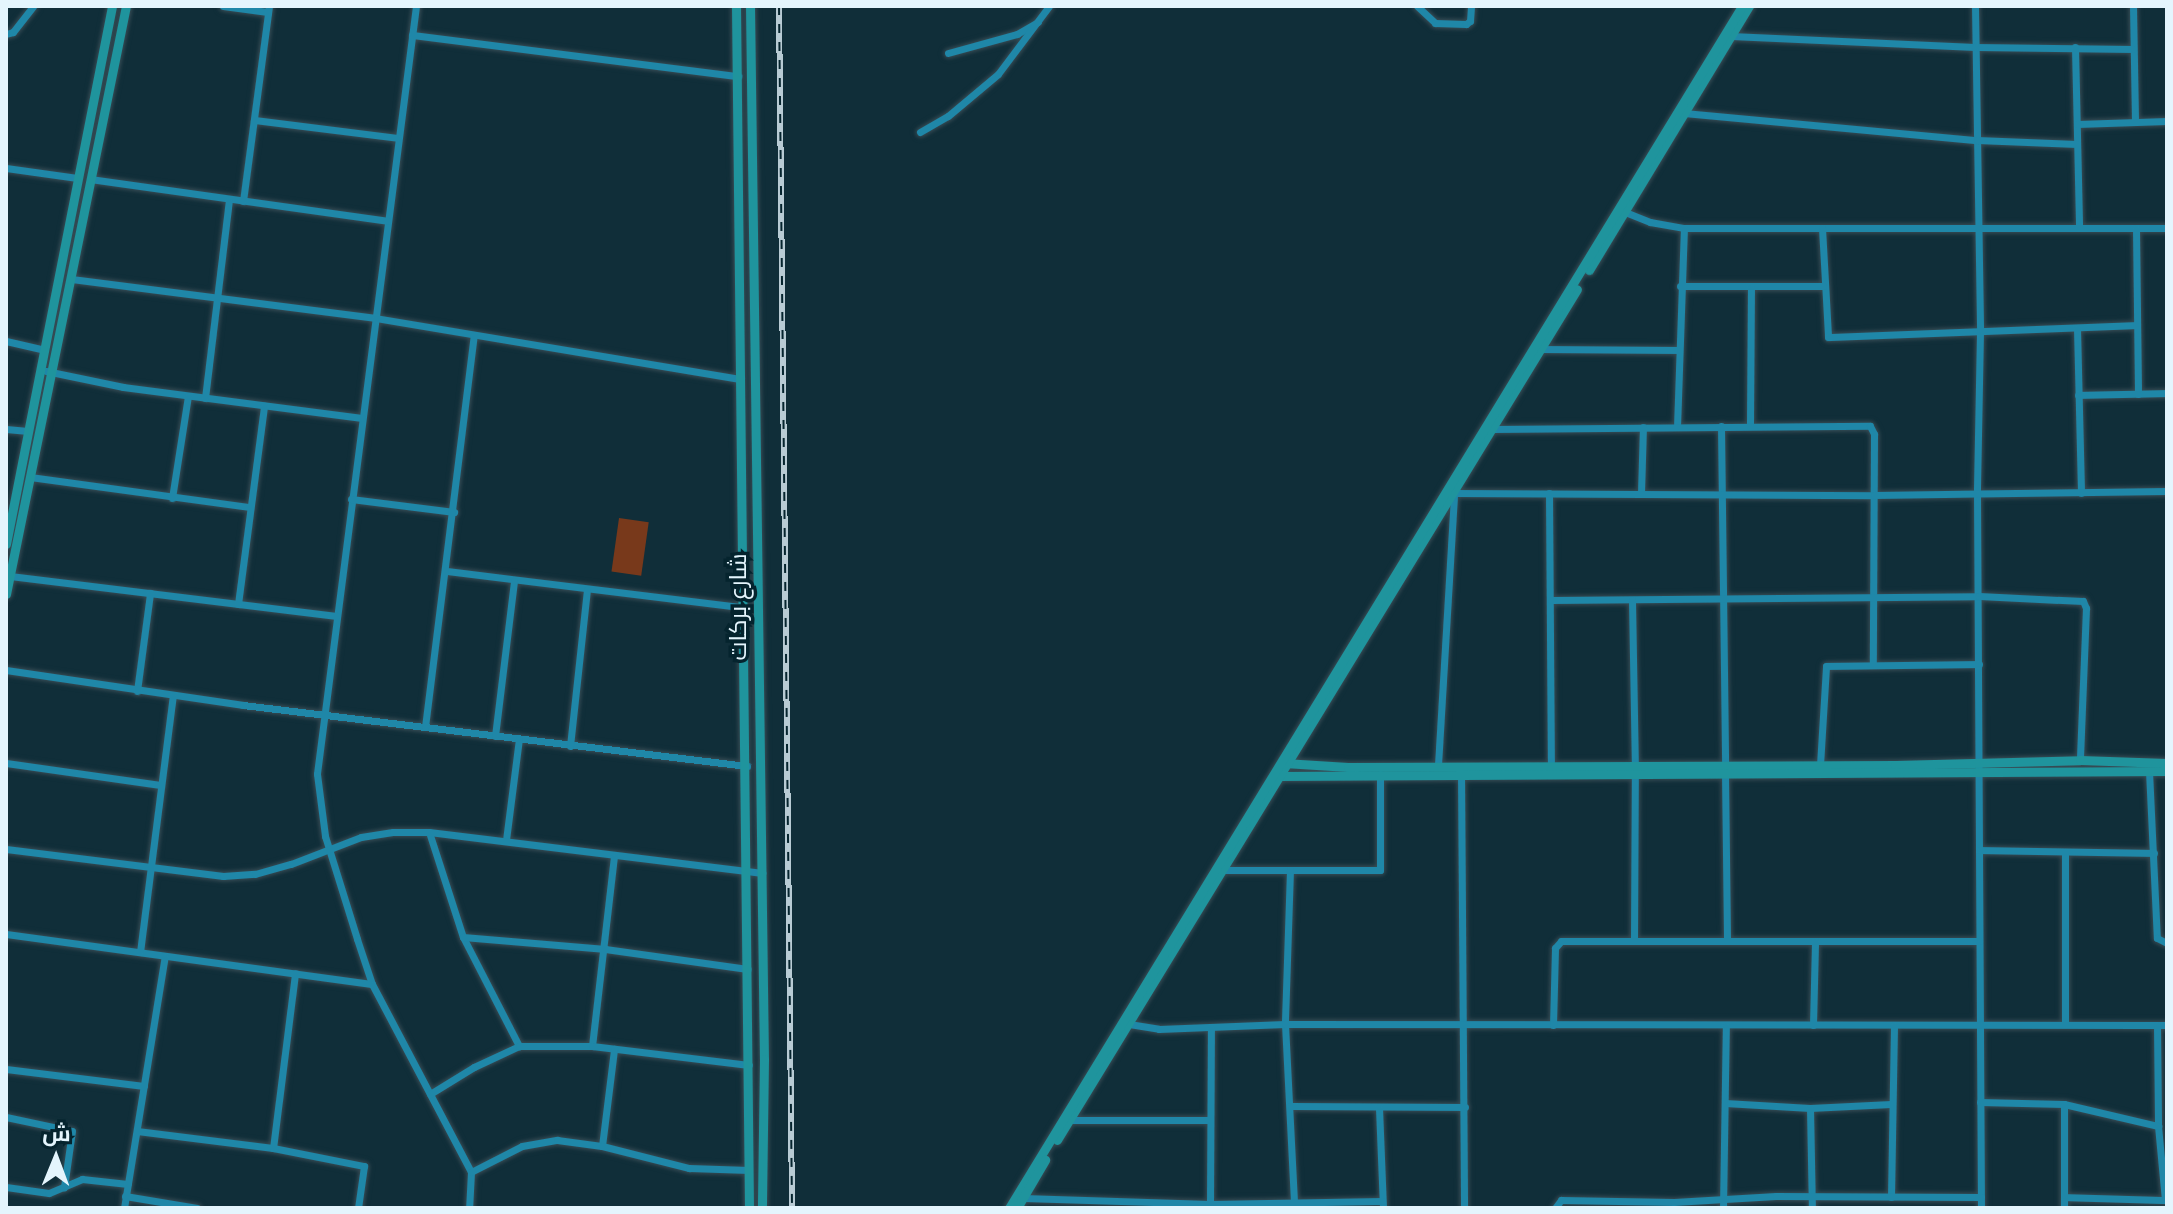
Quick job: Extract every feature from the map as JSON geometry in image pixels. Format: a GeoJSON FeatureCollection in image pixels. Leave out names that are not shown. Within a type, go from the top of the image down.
{"type":"FeatureCollection","features":[{"type":"Feature","properties":{"kind":"street"},"geometry":{"type":"LineString","coordinates":[[6,34],[13,32],[33,6]]}},
{"type":"Feature","properties":{"kind":"street"},"geometry":{"type":"LineString","coordinates":[[6,544],[9,513],[112,6]]}},
{"type":"Feature","properties":{"kind":"street"},"geometry":{"type":"LineString","coordinates":[[6,594],[126,6]]}},
{"type":"Feature","properties":{"kind":"street"},"geometry":{"type":"LineString","coordinates":[[223,6],[268,9],[243,201]]}},
{"type":"Feature","properties":{"kind":"street"},"geometry":{"type":"LineString","coordinates":[[416,6],[337,616],[321,715],[317,774],[329,851],[372,984],[471,1172],[469,1208]]}},
{"type":"Feature","properties":{"kind":"street","name":"شارع بركات"},"geometry":{"type":"LineString","coordinates":[[736,6],[742,607],[747,766],[749,1208]]}},
{"type":"Feature","properties":{"kind":"street","name":"شارع بركات"},"geometry":{"type":"LineString","coordinates":[[750,6],[762,873],[762,1208]]}},
{"type":"Feature","properties":{"kind":"street"},"geometry":{"type":"LineString","coordinates":[[920,132],[948,116],[998,74],[1049,6]]}},
{"type":"Feature","properties":{"kind":"street"},"geometry":{"type":"LineString","coordinates":[[1417,6],[1429,20],[1440,24],[1469,24],[1471,6]]}},
{"type":"Feature","properties":{"kind":"street"},"geometry":{"type":"LineString","coordinates":[[1009,1208],[1658,150],[1742,6]]}},
{"type":"Feature","properties":{"kind":"street"},"geometry":{"type":"LineString","coordinates":[[1284,763],[1454,493],[1625,212],[1658,150],[1749,6]]}},
{"type":"Feature","properties":{"kind":"street"},"geometry":{"type":"LineString","coordinates":[[1975,6],[1980,332],[1977,493],[1981,1208]]}},
{"type":"Feature","properties":{"kind":"street"},"geometry":{"type":"LineString","coordinates":[[2133,6],[2135,122]]}},
{"type":"Feature","properties":{"kind":"street"},"geometry":{"type":"LineString","coordinates":[[948,53],[1017,34],[1040,21]]}},
{"type":"Feature","properties":{"kind":"street"},"geometry":{"type":"LineString","coordinates":[[412,35],[738,76]]}},
{"type":"Feature","properties":{"kind":"street"},"geometry":{"type":"LineString","coordinates":[[1731,36],[1975,47],[2133,49]]}},
{"type":"Feature","properties":{"kind":"street"},"geometry":{"type":"LineString","coordinates":[[2075,47],[2079,228]]}},
{"type":"Feature","properties":{"kind":"street"},"geometry":{"type":"LineString","coordinates":[[1684,113],[1977,140],[2077,144]]}},
{"type":"Feature","properties":{"kind":"street"},"geometry":{"type":"LineString","coordinates":[[254,120],[398,138]]}},
{"type":"Feature","properties":{"kind":"street"},"geometry":{"type":"LineString","coordinates":[[2077,124],[2167,121]]}},
{"type":"Feature","properties":{"kind":"street"},"geometry":{"type":"LineString","coordinates":[[6,168],[77,178]]}},
{"type":"Feature","properties":{"kind":"street"},"geometry":{"type":"LineString","coordinates":[[90,179],[387,221]]}},
{"type":"Feature","properties":{"kind":"street"},"geometry":{"type":"LineString","coordinates":[[205,398],[229,200]]}},
{"type":"Feature","properties":{"kind":"street"},"geometry":{"type":"LineString","coordinates":[[1625,212],[1650,222],[1684,228],[2167,228]]}},
{"type":"Feature","properties":{"kind":"street"},"geometry":{"type":"LineString","coordinates":[[1677,427],[1684,228]]}},
{"type":"Feature","properties":{"kind":"street"},"geometry":{"type":"LineString","coordinates":[[1822,228],[1828,337],[2135,325]]}},
{"type":"Feature","properties":{"kind":"street"},"geometry":{"type":"LineString","coordinates":[[2136,228],[2138,394]]}},
{"type":"Feature","properties":{"kind":"street"},"geometry":{"type":"LineString","coordinates":[[71,279],[375,318],[741,379]]}},
{"type":"Feature","properties":{"kind":"street"},"geometry":{"type":"LineString","coordinates":[[1680,286],[1823,286]]}},
{"type":"Feature","properties":{"kind":"street"},"geometry":{"type":"LineString","coordinates":[[1750,425],[1751,288]]}},
{"type":"Feature","properties":{"kind":"street"},"geometry":{"type":"LineString","coordinates":[[2077,328],[2081,493]]}},
{"type":"Feature","properties":{"kind":"street"},"geometry":{"type":"LineString","coordinates":[[425,727],[447,571],[474,335]]}},
{"type":"Feature","properties":{"kind":"street"},"geometry":{"type":"LineString","coordinates":[[6,341],[44,350]]}},
{"type":"Feature","properties":{"kind":"street"},"geometry":{"type":"LineString","coordinates":[[1541,349],[1678,350]]}},
{"type":"Feature","properties":{"kind":"street"},"geometry":{"type":"LineString","coordinates":[[40,370],[188,396],[362,418]]}},
{"type":"Feature","properties":{"kind":"street"},"geometry":{"type":"LineString","coordinates":[[2078,395],[2167,393]]}},
{"type":"Feature","properties":{"kind":"street"},"geometry":{"type":"LineString","coordinates":[[172,498],[188,396]]}},
{"type":"Feature","properties":{"kind":"street"},"geometry":{"type":"LineString","coordinates":[[238,604],[264,406]]}},
{"type":"Feature","properties":{"kind":"street"},"geometry":{"type":"LineString","coordinates":[[1721,426],[1727,941]]}},
{"type":"Feature","properties":{"kind":"street"},"geometry":{"type":"LineString","coordinates":[[1492,429],[1870,426],[1874,434],[1873,663]]}},
{"type":"Feature","properties":{"kind":"street"},"geometry":{"type":"LineString","coordinates":[[1641,493],[1643,427]]}},
{"type":"Feature","properties":{"kind":"street"},"geometry":{"type":"LineString","coordinates":[[6,429],[28,431]]}},
{"type":"Feature","properties":{"kind":"street"},"geometry":{"type":"LineString","coordinates":[[30,477],[250,507]]}},
{"type":"Feature","properties":{"kind":"street"},"geometry":{"type":"LineString","coordinates":[[1454,493],[1874,495],[2167,491]]}},
{"type":"Feature","properties":{"kind":"street"},"geometry":{"type":"LineString","coordinates":[[1438,765],[1454,493]]}},
{"type":"Feature","properties":{"kind":"street"},"geometry":{"type":"LineString","coordinates":[[1549,493],[1551,766]]}},
{"type":"Feature","properties":{"kind":"street"},"geometry":{"type":"LineString","coordinates":[[351,499],[454,512]]}},
{"type":"Feature","properties":{"kind":"street"},"geometry":{"type":"LineString","coordinates":[[447,571],[742,607]]}},
{"type":"Feature","properties":{"kind":"street"},"geometry":{"type":"LineString","coordinates":[[10,576],[337,616]]}},
{"type":"Feature","properties":{"kind":"street"},"geometry":{"type":"LineString","coordinates":[[495,736],[514,581]]}},
{"type":"Feature","properties":{"kind":"street"},"geometry":{"type":"LineString","coordinates":[[570,746],[587,590]]}},
{"type":"Feature","properties":{"kind":"street"},"geometry":{"type":"LineString","coordinates":[[137,691],[150,593]]}},
{"type":"Feature","properties":{"kind":"street"},"geometry":{"type":"LineString","coordinates":[[1551,600],[1979,596],[2086,603],[2080,760]]}},
{"type":"Feature","properties":{"kind":"street"},"geometry":{"type":"LineString","coordinates":[[1632,600],[1634,939]]}},
{"type":"Feature","properties":{"kind":"street"},"geometry":{"type":"LineString","coordinates":[[1820,765],[1826,666],[1979,664]]}},
{"type":"Feature","properties":{"kind":"street"},"geometry":{"type":"LineString","coordinates":[[6,670],[321,715],[747,766]]}},
{"type":"Feature","properties":{"kind":"street"},"geometry":{"type":"LineString","coordinates":[[140,952],[173,695]]}},
{"type":"Feature","properties":{"kind":"street"},"geometry":{"type":"LineString","coordinates":[[506,840],[519,739]]}},
{"type":"Feature","properties":{"kind":"street"},"geometry":{"type":"LineString","coordinates":[[1284,763],[1438,765],[1461,769],[1635,770],[1979,767],[2080,760],[2167,763]]}},
{"type":"Feature","properties":{"kind":"street"},"geometry":{"type":"LineString","coordinates":[[6,763],[160,785]]}},
{"type":"Feature","properties":{"kind":"street"},"geometry":{"type":"LineString","coordinates":[[1725,769],[1820,765],[2167,771]]}},
{"type":"Feature","properties":{"kind":"street"},"geometry":{"type":"LineString","coordinates":[[1276,776],[1551,766],[1635,770]]}},
{"type":"Feature","properties":{"kind":"street"},"geometry":{"type":"LineString","coordinates":[[1461,769],[1464,1208]]}},
{"type":"Feature","properties":{"kind":"street"},"geometry":{"type":"LineString","coordinates":[[2149,771],[2157,938],[2167,943]]}},
{"type":"Feature","properties":{"kind":"street"},"geometry":{"type":"LineString","coordinates":[[1223,870],[1380,870],[1380,774]]}},
{"type":"Feature","properties":{"kind":"street"},"geometry":{"type":"LineString","coordinates":[[1017,1208],[1223,870],[1276,776]]}},
{"type":"Feature","properties":{"kind":"street"},"geometry":{"type":"LineString","coordinates":[[6,849],[223,876],[255,874],[329,851],[361,837],[393,832],[429,832],[762,873]]}},
{"type":"Feature","properties":{"kind":"street"},"geometry":{"type":"LineString","coordinates":[[429,832],[463,937],[519,1046]]}},
{"type":"Feature","properties":{"kind":"street"},"geometry":{"type":"LineString","coordinates":[[1980,850],[2154,853]]}},
{"type":"Feature","properties":{"kind":"street"},"geometry":{"type":"LineString","coordinates":[[2065,852],[2065,1024]]}},
{"type":"Feature","properties":{"kind":"street"},"geometry":{"type":"LineString","coordinates":[[592,1046],[614,857]]}},
{"type":"Feature","properties":{"kind":"street"},"geometry":{"type":"LineString","coordinates":[[1290,870],[1285,1024],[1294,1202]]}},
{"type":"Feature","properties":{"kind":"street"},"geometry":{"type":"LineString","coordinates":[[6,934],[372,984]]}},
{"type":"Feature","properties":{"kind":"street"},"geometry":{"type":"LineString","coordinates":[[463,937],[605,949],[748,969]]}},
{"type":"Feature","properties":{"kind":"street"},"geometry":{"type":"LineString","coordinates":[[1553,1025],[1556,943],[1634,939],[1979,941]]}},
{"type":"Feature","properties":{"kind":"street"},"geometry":{"type":"LineString","coordinates":[[1813,1025],[1815,941]]}},
{"type":"Feature","properties":{"kind":"street"},"geometry":{"type":"LineString","coordinates":[[124,1208],[165,956]]}},
{"type":"Feature","properties":{"kind":"street"},"geometry":{"type":"LineString","coordinates":[[273,1148],[295,973]]}},
{"type":"Feature","properties":{"kind":"street"},"geometry":{"type":"LineString","coordinates":[[1129,1024],[1144,1028],[1211,1029],[1285,1024],[2167,1025]]}},
{"type":"Feature","properties":{"kind":"street"},"geometry":{"type":"LineString","coordinates":[[1891,1197],[1894,1025]]}},
{"type":"Feature","properties":{"kind":"street"},"geometry":{"type":"LineString","coordinates":[[2064,1197],[2166,1200],[2158,1126],[2157,1025]]}},
{"type":"Feature","properties":{"kind":"street"},"geometry":{"type":"LineString","coordinates":[[1723,1208],[1726,1026]]}},
{"type":"Feature","properties":{"kind":"street"},"geometry":{"type":"LineString","coordinates":[[1210,1206],[1211,1029]]}},
{"type":"Feature","properties":{"kind":"street"},"geometry":{"type":"LineString","coordinates":[[430,1094],[474,1067],[519,1046],[592,1046],[749,1065]]}},
{"type":"Feature","properties":{"kind":"street"},"geometry":{"type":"LineString","coordinates":[[602,1146],[614,1049]]}},
{"type":"Feature","properties":{"kind":"street"},"geometry":{"type":"LineString","coordinates":[[6,1069],[144,1086]]}},
{"type":"Feature","properties":{"kind":"street"},"geometry":{"type":"LineString","coordinates":[[1980,1102],[2064,1104],[2158,1126]]}},
{"type":"Feature","properties":{"kind":"street"},"geometry":{"type":"LineString","coordinates":[[1725,1103],[1810,1108],[1891,1104]]}},
{"type":"Feature","properties":{"kind":"street"},"geometry":{"type":"LineString","coordinates":[[2064,1104],[2064,1208]]}},
{"type":"Feature","properties":{"kind":"street"},"geometry":{"type":"LineString","coordinates":[[1291,1106],[1465,1107]]}},
{"type":"Feature","properties":{"kind":"street"},"geometry":{"type":"LineString","coordinates":[[1023,1198],[1210,1206],[1294,1202],[1382,1205],[1379,1108]]}},
{"type":"Feature","properties":{"kind":"street"},"geometry":{"type":"LineString","coordinates":[[1810,1108],[1812,1208]]}},
{"type":"Feature","properties":{"kind":"street"},"geometry":{"type":"LineString","coordinates":[[6,1117],[72,1131],[64,1187]]}},
{"type":"Feature","properties":{"kind":"street"},"geometry":{"type":"LineString","coordinates":[[1070,1120],[1210,1120]]}},
{"type":"Feature","properties":{"kind":"street"},"geometry":{"type":"LineString","coordinates":[[137,1131],[273,1148],[364,1166],[358,1208]]}},
{"type":"Feature","properties":{"kind":"street"},"geometry":{"type":"LineString","coordinates":[[471,1172],[540,1141],[602,1146],[689,1168],[749,1170]]}},
{"type":"Feature","properties":{"kind":"street"},"geometry":{"type":"LineString","coordinates":[[6,1187],[49,1193],[82,1179],[128,1184]]}},
{"type":"Feature","properties":{"kind":"street"},"geometry":{"type":"LineString","coordinates":[[125,1196],[197,1208]]}},
{"type":"Feature","properties":{"kind":"street"},"geometry":{"type":"LineString","coordinates":[[1555,1208],[1561,1200],[1674,1202],[1812,1196],[1981,1197]]}},
{"type":"Feature","properties":{"kind":"shaded area"},"geometry":{"type":"Polygon","coordinates":[[[619,518],[649,522],[641,576],[611,571],[619,518]]]}},
{"type":"Feature","properties":{"kind":"railway"},"geometry":{"type":"LineString","coordinates":[[779,6],[792,1208]]}}]}
